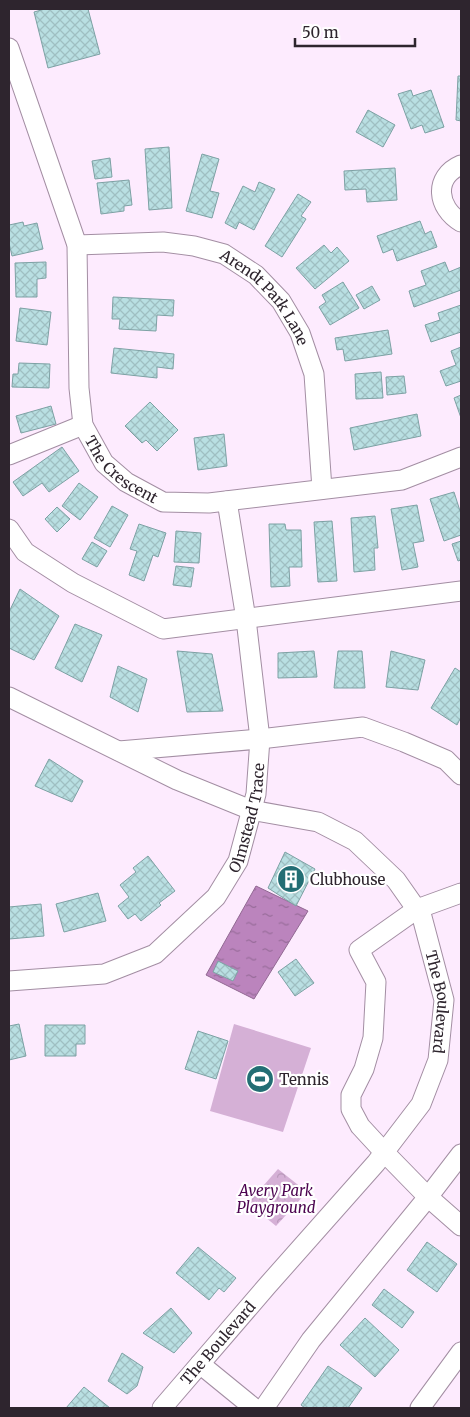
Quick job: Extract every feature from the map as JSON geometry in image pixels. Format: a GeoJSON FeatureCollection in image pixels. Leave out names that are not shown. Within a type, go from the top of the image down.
{"type":"FeatureCollection","features":[{"type":"Feature","properties":{"kind":"street","name":"The Crescent"},"geometry":{"type":"LineString","coordinates":[[9,48],[77,245],[79,388],[83,425],[104,463],[126,482],[163,502],[208,503],[402,480],[461,457]]}},
{"type":"Feature","properties":{"kind":"street"},"geometry":{"type":"LineString","coordinates":[[461,165],[450,172],[442,190],[442,200],[446,209],[461,222]]}},
{"type":"Feature","properties":{"kind":"street","name":"Arendt Park Lane"},"geometry":{"type":"LineString","coordinates":[[77,245],[163,242],[194,246],[224,254],[256,275],[281,302],[300,333],[314,374],[322,489]]}},
{"type":"Feature","properties":{"kind":"street"},"geometry":{"type":"LineString","coordinates":[[9,455],[83,425]]}},
{"type":"Feature","properties":{"kind":"street","name":"Olmstead Trace"},"geometry":{"type":"LineString","coordinates":[[9,981],[104,974],[155,954],[216,897],[238,861],[256,794],[260,739],[246,618],[227,501]]}},
{"type":"Feature","properties":{"kind":"street"},"geometry":{"type":"LineString","coordinates":[[9,530],[25,552],[49,568],[73,583],[163,629],[461,592]]}},
{"type":"Feature","properties":{"kind":"street","name":"The Boulevard"},"geometry":{"type":"LineString","coordinates":[[9,697],[176,780],[251,810],[318,822],[355,842],[396,880],[422,917],[444,1000],[438,1060],[421,1104],[384,1152],[162,1408]]}},
{"type":"Feature","properties":{"kind":"street"},"geometry":{"type":"LineString","coordinates":[[118,751],[363,728],[404,742],[446,760],[461,775]]}},
{"type":"Feature","properties":{"kind":"street"},"geometry":{"type":"LineString","coordinates":[[461,893],[417,909],[359,950],[376,982],[373,1038],[364,1070],[351,1095],[351,1109],[360,1126],[428,1197],[461,1226]]}},
{"type":"Feature","properties":{"kind":"street"},"geometry":{"type":"LineString","coordinates":[[264,1408],[311,1340],[461,1154]]}},
{"type":"Feature","properties":{"kind":"street"},"geometry":{"type":"LineString","coordinates":[[420,1408],[461,1352]]}},
{"type":"Feature","properties":{"kind":"street"},"geometry":{"type":"LineString","coordinates":[[200,1364],[254,1408]]}},
{"type":"Feature","properties":{"kind":"green space","name":"Tennis"},"geometry":{"type":"Polygon","coordinates":[[[234,1024],[311,1048],[283,1132],[210,1111],[234,1024]]]}},
{"type":"Feature","properties":{"kind":"green space","name":"Avery Park Playground"},"geometry":{"type":"Polygon","coordinates":[[[278,1169],[307,1192],[276,1226],[248,1203],[278,1169]]]}},
{"type":"Feature","properties":{"kind":"water"},"geometry":{"type":"Polygon","coordinates":[[[256,886],[308,911],[254,999],[206,975],[256,886]]]}},
{"type":"Feature","properties":{"kind":"building"},"geometry":{"type":"Polygon","coordinates":[[[45,9],[88,9],[100,54],[48,68],[34,12],[45,9]]]}},
{"type":"Feature","properties":{"kind":"building"},"geometry":{"type":"Polygon","coordinates":[[[458,76],[461,76],[461,121],[456,120],[458,76]]]}},
{"type":"Feature","properties":{"kind":"building"},"geometry":{"type":"Polygon","coordinates":[[[411,90],[413,96],[431,90],[444,127],[425,133],[422,125],[411,129],[398,94],[411,90]]]}},
{"type":"Feature","properties":{"kind":"building"},"geometry":{"type":"Polygon","coordinates":[[[368,110],[395,125],[383,147],[356,132],[368,110]]]}},
{"type":"Feature","properties":{"kind":"building"},"geometry":{"type":"Polygon","coordinates":[[[169,147],[172,208],[149,210],[145,149],[169,147]]]}},
{"type":"Feature","properties":{"kind":"building"},"geometry":{"type":"Polygon","coordinates":[[[202,154],[219,159],[210,191],[219,193],[212,218],[186,211],[202,154]]]}},
{"type":"Feature","properties":{"kind":"building"},"geometry":{"type":"Polygon","coordinates":[[[110,158],[112,177],[95,179],[92,161],[110,158]]]}},
{"type":"Feature","properties":{"kind":"building"},"geometry":{"type":"Polygon","coordinates":[[[395,168],[397,200],[367,202],[366,189],[345,190],[344,171],[395,168]]]}},
{"type":"Feature","properties":{"kind":"building"},"geometry":{"type":"Polygon","coordinates":[[[129,180],[132,205],[124,206],[124,211],[101,214],[97,183],[129,180]]]}},
{"type":"Feature","properties":{"kind":"building"},"geometry":{"type":"Polygon","coordinates":[[[259,182],[275,189],[254,230],[239,222],[236,229],[225,223],[243,186],[255,192],[259,182]]]}},
{"type":"Feature","properties":{"kind":"building"},"geometry":{"type":"Polygon","coordinates":[[[298,194],[311,202],[301,216],[306,219],[282,257],[265,246],[298,194]]]}},
{"type":"Feature","properties":{"kind":"building"},"geometry":{"type":"Polygon","coordinates":[[[420,221],[425,234],[431,231],[437,247],[397,261],[393,249],[383,253],[377,236],[420,221]]]}},
{"type":"Feature","properties":{"kind":"building"},"geometry":{"type":"Polygon","coordinates":[[[23,222],[24,226],[37,223],[43,249],[12,256],[9,243],[9,225],[23,222]]]}},
{"type":"Feature","properties":{"kind":"building"},"geometry":{"type":"Polygon","coordinates":[[[324,245],[331,253],[337,247],[349,261],[315,289],[296,268],[324,245]]]}},
{"type":"Feature","properties":{"kind":"building"},"geometry":{"type":"Polygon","coordinates":[[[46,262],[46,278],[37,279],[37,297],[16,297],[15,263],[46,262]]]}},
{"type":"Feature","properties":{"kind":"building"},"geometry":{"type":"Polygon","coordinates":[[[445,262],[449,272],[461,267],[461,290],[414,307],[409,291],[426,285],[421,271],[445,262]]]}},
{"type":"Feature","properties":{"kind":"building"},"geometry":{"type":"Polygon","coordinates":[[[343,282],[359,308],[330,325],[319,307],[326,302],[322,295],[343,282]]]}},
{"type":"Feature","properties":{"kind":"building"},"geometry":{"type":"Polygon","coordinates":[[[372,286],[380,300],[364,309],[356,295],[372,286]]]}},
{"type":"Feature","properties":{"kind":"building"},"geometry":{"type":"Polygon","coordinates":[[[113,297],[174,300],[173,316],[157,315],[156,331],[119,329],[120,319],[112,319],[113,297]]]}},
{"type":"Feature","properties":{"kind":"building"},"geometry":{"type":"Polygon","coordinates":[[[461,305],[461,332],[431,342],[425,325],[440,320],[438,313],[461,305]]]}},
{"type":"Feature","properties":{"kind":"building"},"geometry":{"type":"Polygon","coordinates":[[[20,308],[51,312],[47,345],[16,341],[20,308]]]}},
{"type":"Feature","properties":{"kind":"building"},"geometry":{"type":"Polygon","coordinates":[[[388,330],[392,354],[345,361],[343,349],[337,350],[335,338],[388,330]]]}},
{"type":"Feature","properties":{"kind":"building"},"geometry":{"type":"Polygon","coordinates":[[[461,347],[461,381],[446,386],[440,371],[456,365],[451,351],[461,347]]]}},
{"type":"Feature","properties":{"kind":"building"},"geometry":{"type":"Polygon","coordinates":[[[114,348],[174,354],[173,369],[157,367],[157,378],[111,373],[114,348]]]}},
{"type":"Feature","properties":{"kind":"building"},"geometry":{"type":"Polygon","coordinates":[[[19,363],[50,364],[49,388],[12,387],[13,374],[18,374],[19,363]]]}},
{"type":"Feature","properties":{"kind":"building"},"geometry":{"type":"Polygon","coordinates":[[[381,372],[383,398],[356,399],[355,374],[381,372]]]}},
{"type":"Feature","properties":{"kind":"building"},"geometry":{"type":"Polygon","coordinates":[[[404,376],[406,393],[387,395],[386,377],[404,376]]]}},
{"type":"Feature","properties":{"kind":"building"},"geometry":{"type":"Polygon","coordinates":[[[461,395],[461,418],[454,398],[461,395]]]}},
{"type":"Feature","properties":{"kind":"building"},"geometry":{"type":"Polygon","coordinates":[[[150,402],[178,430],[157,451],[146,440],[142,443],[125,426],[150,402]]]}},
{"type":"Feature","properties":{"kind":"building"},"geometry":{"type":"Polygon","coordinates":[[[51,406],[56,424],[21,433],[16,416],[51,406]]]}},
{"type":"Feature","properties":{"kind":"building"},"geometry":{"type":"Polygon","coordinates":[[[417,414],[421,436],[354,450],[350,428],[417,414]]]}},
{"type":"Feature","properties":{"kind":"building"},"geometry":{"type":"Polygon","coordinates":[[[224,434],[227,466],[198,470],[194,438],[224,434]]]}},
{"type":"Feature","properties":{"kind":"building"},"geometry":{"type":"Polygon","coordinates":[[[62,447],[79,471],[49,492],[42,483],[23,496],[13,482],[62,447]]]}},
{"type":"Feature","properties":{"kind":"building"},"geometry":{"type":"Polygon","coordinates":[[[79,483],[98,497],[80,520],[62,506],[79,483]]]}},
{"type":"Feature","properties":{"kind":"building"},"geometry":{"type":"Polygon","coordinates":[[[454,492],[461,514],[461,535],[444,541],[430,499],[454,492]]]}},
{"type":"Feature","properties":{"kind":"building"},"geometry":{"type":"Polygon","coordinates":[[[417,505],[424,541],[413,543],[418,567],[402,570],[391,509],[417,505]]]}},
{"type":"Feature","properties":{"kind":"building"},"geometry":{"type":"Polygon","coordinates":[[[112,506],[128,515],[110,547],[94,538],[112,506]]]}},
{"type":"Feature","properties":{"kind":"building"},"geometry":{"type":"Polygon","coordinates":[[[57,507],[70,519],[57,532],[45,519],[57,507]]]}},
{"type":"Feature","properties":{"kind":"building"},"geometry":{"type":"Polygon","coordinates":[[[375,516],[378,548],[374,548],[375,570],[354,572],[351,518],[375,516]]]}},
{"type":"Feature","properties":{"kind":"building"},"geometry":{"type":"Polygon","coordinates":[[[332,521],[337,581],[318,582],[314,522],[332,521]]]}},
{"type":"Feature","properties":{"kind":"building"},"geometry":{"type":"Polygon","coordinates":[[[139,524],[166,533],[158,557],[153,555],[144,581],[129,575],[137,551],[130,549],[139,524]]]}},
{"type":"Feature","properties":{"kind":"building"},"geometry":{"type":"Polygon","coordinates":[[[269,524],[285,524],[286,530],[301,530],[302,567],[289,567],[290,586],[271,587],[269,524]]]}},
{"type":"Feature","properties":{"kind":"building"},"geometry":{"type":"Polygon","coordinates":[[[176,531],[201,533],[199,563],[174,562],[176,531]]]}},
{"type":"Feature","properties":{"kind":"building"},"geometry":{"type":"Polygon","coordinates":[[[461,541],[461,560],[458,561],[452,544],[461,541]]]}},
{"type":"Feature","properties":{"kind":"building"},"geometry":{"type":"Polygon","coordinates":[[[92,542],[107,551],[97,567],[82,559],[92,542]]]}},
{"type":"Feature","properties":{"kind":"building"},"geometry":{"type":"Polygon","coordinates":[[[176,566],[194,568],[191,587],[173,585],[176,566]]]}},
{"type":"Feature","properties":{"kind":"building"},"geometry":{"type":"Polygon","coordinates":[[[20,589],[59,616],[34,660],[9,648],[9,612],[20,589]]]}},
{"type":"Feature","properties":{"kind":"building"},"geometry":{"type":"Polygon","coordinates":[[[75,624],[102,635],[82,682],[55,668],[75,624]]]}},
{"type":"Feature","properties":{"kind":"building"},"geometry":{"type":"Polygon","coordinates":[[[177,651],[212,654],[223,711],[187,712],[177,651]]]}},
{"type":"Feature","properties":{"kind":"building"},"geometry":{"type":"Polygon","coordinates":[[[314,651],[317,677],[278,678],[278,653],[314,651]]]}},
{"type":"Feature","properties":{"kind":"building"},"geometry":{"type":"Polygon","coordinates":[[[338,651],[362,651],[365,688],[334,688],[338,651]]]}},
{"type":"Feature","properties":{"kind":"building"},"geometry":{"type":"Polygon","coordinates":[[[391,651],[425,660],[418,690],[386,687],[391,651]]]}},
{"type":"Feature","properties":{"kind":"building"},"geometry":{"type":"Polygon","coordinates":[[[118,666],[147,679],[138,712],[110,697],[118,666]]]}},
{"type":"Feature","properties":{"kind":"building"},"geometry":{"type":"Polygon","coordinates":[[[455,668],[461,672],[461,717],[457,725],[431,708],[455,668]]]}},
{"type":"Feature","properties":{"kind":"building"},"geometry":{"type":"Polygon","coordinates":[[[49,759],[83,781],[72,802],[35,786],[49,759]]]}},
{"type":"Feature","properties":{"kind":"building","name":"Clubhouse"},"geometry":{"type":"Polygon","coordinates":[[[285,852],[315,869],[296,906],[268,888],[285,852]]]}},
{"type":"Feature","properties":{"kind":"building"},"geometry":{"type":"Polygon","coordinates":[[[148,856],[175,891],[159,903],[161,905],[141,921],[135,914],[128,919],[118,906],[129,897],[120,885],[136,872],[133,868],[148,856]]]}},
{"type":"Feature","properties":{"kind":"building"},"geometry":{"type":"Polygon","coordinates":[[[98,893],[106,921],[64,932],[56,904],[98,893]]]}},
{"type":"Feature","properties":{"kind":"building"},"geometry":{"type":"Polygon","coordinates":[[[41,904],[44,936],[9,939],[9,907],[41,904]]]}},
{"type":"Feature","properties":{"kind":"building"},"geometry":{"type":"Polygon","coordinates":[[[296,959],[314,983],[295,996],[278,972],[296,959]]]}},
{"type":"Feature","properties":{"kind":"building"},"geometry":{"type":"Polygon","coordinates":[[[218,961],[238,971],[233,981],[213,972],[218,961]]]}},
{"type":"Feature","properties":{"kind":"building"},"geometry":{"type":"Polygon","coordinates":[[[19,1024],[26,1056],[9,1060],[9,1026],[19,1024]]]}},
{"type":"Feature","properties":{"kind":"building"},"geometry":{"type":"Polygon","coordinates":[[[45,1025],[85,1025],[85,1044],[76,1044],[76,1056],[45,1056],[45,1025]]]}},
{"type":"Feature","properties":{"kind":"building"},"geometry":{"type":"Polygon","coordinates":[[[198,1031],[228,1041],[216,1079],[185,1069],[198,1031]]]}},
{"type":"Feature","properties":{"kind":"building"},"geometry":{"type":"Polygon","coordinates":[[[427,1242],[457,1264],[437,1292],[407,1270],[427,1242]]]}},
{"type":"Feature","properties":{"kind":"building"},"geometry":{"type":"Polygon","coordinates":[[[198,1247],[236,1278],[224,1292],[219,1288],[209,1300],[176,1273],[198,1247]]]}},
{"type":"Feature","properties":{"kind":"building"},"geometry":{"type":"Polygon","coordinates":[[[384,1289],[414,1312],[402,1328],[372,1305],[384,1289]]]}},
{"type":"Feature","properties":{"kind":"building"},"geometry":{"type":"Polygon","coordinates":[[[171,1308],[192,1333],[174,1353],[143,1333],[171,1308]]]}},
{"type":"Feature","properties":{"kind":"building"},"geometry":{"type":"Polygon","coordinates":[[[365,1318],[399,1350],[375,1377],[340,1345],[365,1318]]]}},
{"type":"Feature","properties":{"kind":"building"},"geometry":{"type":"Polygon","coordinates":[[[122,1353],[143,1367],[137,1386],[127,1394],[108,1381],[122,1353]]]}},
{"type":"Feature","properties":{"kind":"building"},"geometry":{"type":"Polygon","coordinates":[[[328,1366],[362,1388],[348,1408],[305,1408],[301,1405],[328,1366]]]}},
{"type":"Feature","properties":{"kind":"building"},"geometry":{"type":"Polygon","coordinates":[[[84,1387],[110,1408],[66,1408],[84,1387]]]}},
{"type":"Feature","properties":{"kind":"place","name":"Clubhouse"},"geometry":{"type":"Point","coordinates":[291,879]}},
{"type":"Feature","properties":{"kind":"place","name":"Tennis"},"geometry":{"type":"Point","coordinates":[260,1079]}}]}
